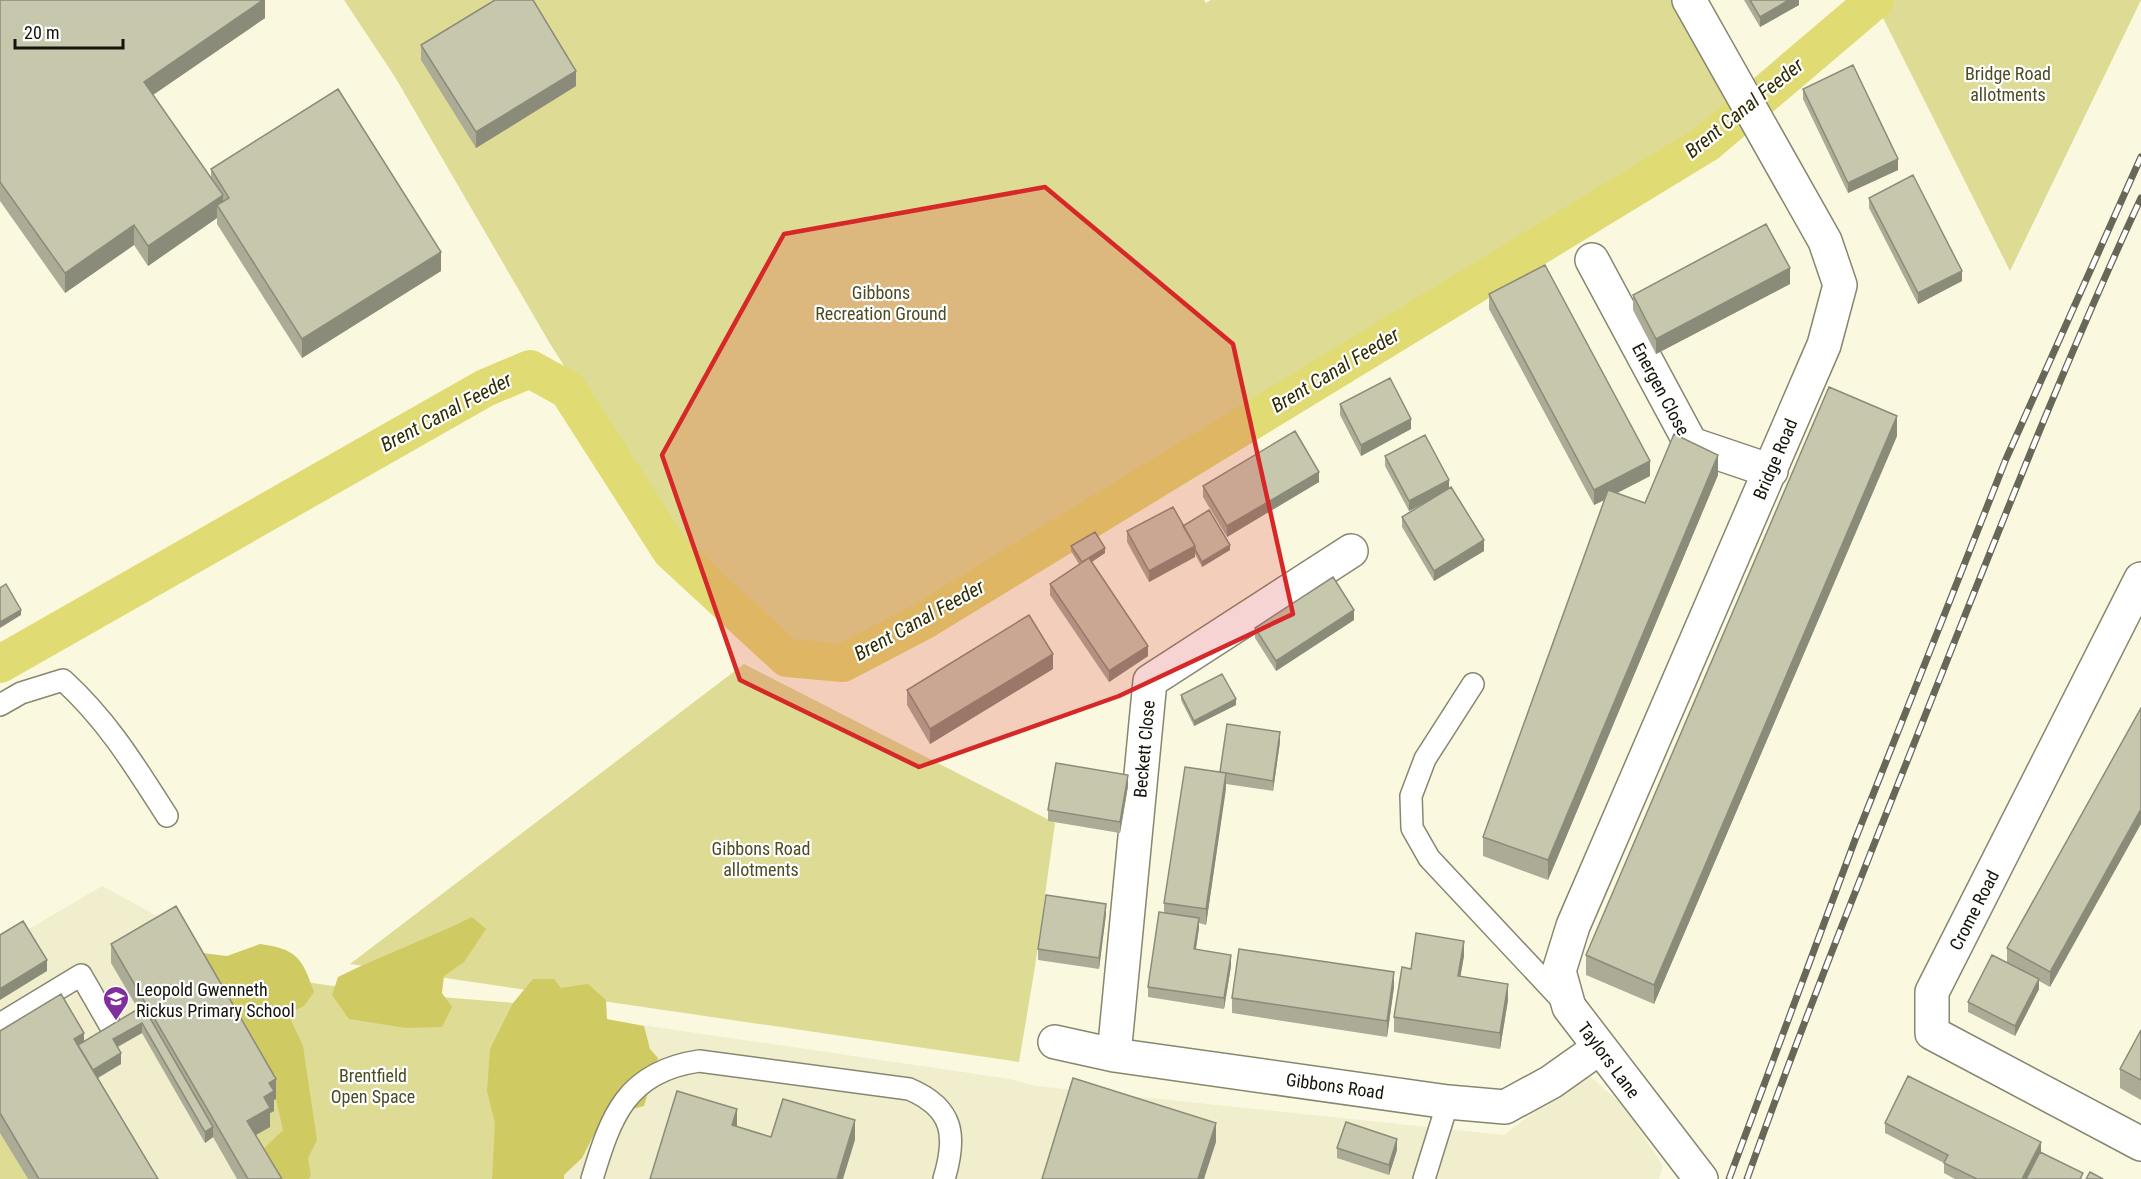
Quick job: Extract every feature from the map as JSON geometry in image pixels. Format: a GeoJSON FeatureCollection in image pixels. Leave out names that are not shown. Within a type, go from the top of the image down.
{"type":"FeatureCollection","features":[{"type":"Feature","properties":{"kind":"street","name":"Bridge Road"},"geometry":{"type":"LineString","coordinates":[[1573,926],[1824,345],[1840,285],[1825,241],[1689,0]]}},
{"type":"Feature","properties":{"kind":"street","name":"Energen Close"},"geometry":{"type":"LineString","coordinates":[[1592,260],[1691,444],[1771,471]]}},
{"type":"Feature","properties":{"kind":"street","name":"Beckett Close"},"geometry":{"type":"LineString","coordinates":[[1114,1055],[1150,681],[1351,551]]}},
{"type":"Feature","properties":{"kind":"street","name":"Crome Road"},"geometry":{"type":"LineString","coordinates":[[2141,579],[1932,992],[1932,1033],[2141,1144]]}},
{"type":"Feature","properties":{"kind":"street","name":"Taylors Lane"},"geometry":{"type":"LineString","coordinates":[[1573,926],[1559,971],[1569,1007],[1701,1179]]}},
{"type":"Feature","properties":{"kind":"street","name":"Gibbons Road"},"geometry":{"type":"LineString","coordinates":[[1055,1042],[1114,1055],[1448,1102],[1505,1107],[1551,1082],[1599,1048]]}},
{"type":"Feature","properties":{"kind":"lane"},"geometry":{"type":"LineString","coordinates":[[0,705],[21,693],[63,680],[93,706],[120,741],[167,816]]}},
{"type":"Feature","properties":{"kind":"lane"},"geometry":{"type":"LineString","coordinates":[[1473,684],[1425,759],[1411,796],[1412,828],[1429,858],[1569,1007]]}},
{"type":"Feature","properties":{"kind":"lane"},"geometry":{"type":"LineString","coordinates":[[0,1024],[81,975],[115,1034]]}},
{"type":"Feature","properties":{"kind":"lane"},"geometry":{"type":"LineString","coordinates":[[592,1179],[607,1129],[617,1108],[629,1092],[658,1073],[680,1064],[699,1061],[909,1089],[923,1095],[944,1113],[950,1126],[952,1141],[944,1179]]}},
{"type":"Feature","properties":{"kind":"lane"},"geometry":{"type":"LineString","coordinates":[[1424,1179],[1448,1102]]}},
{"type":"Feature","properties":{"kind":"highlighted area"},"geometry":{"type":"Polygon","coordinates":[[[1045,187],[1233,344],[1293,614],[1119,696],[919,767],[740,680],[662,455],[784,234],[1045,187]]]}},
{"type":"Feature","properties":{"kind":"shaded area","name":"Leopold Gwenneth Rickus Primary School"},"geometry":{"type":"Polygon","coordinates":[[[102,886],[176,926],[276,1099],[271,1179],[0,1179],[0,946],[102,886]]]}},
{"type":"Feature","properties":{"kind":"shaded area"},"geometry":{"type":"Polygon","coordinates":[[[472,917],[486,929],[464,962],[444,976],[442,993],[452,1007],[442,1027],[406,1028],[349,1019],[332,995],[338,977],[472,917]]]}},
{"type":"Feature","properties":{"kind":"shaded area"},"geometry":{"type":"Polygon","coordinates":[[[260,944],[282,949],[296,957],[306,970],[314,992],[304,1006],[288,1014],[303,1046],[317,1140],[308,1158],[311,1176],[308,1179],[260,1179],[257,1155],[283,1130],[276,1099],[263,1092],[204,967],[203,953],[227,956],[260,944]]]}},
{"type":"Feature","properties":{"kind":"shaded area"},"geometry":{"type":"Polygon","coordinates":[[[533,979],[554,979],[561,988],[588,984],[606,1000],[607,1019],[644,1026],[650,1049],[658,1058],[644,1106],[603,1117],[582,1158],[564,1175],[564,1179],[492,1179],[495,1123],[487,1091],[490,1049],[513,1003],[533,979]]]}},
{"type":"Feature","properties":{"kind":"shaded area"},"geometry":{"type":"Polygon","coordinates":[[[601,1019],[1010,1079],[1036,1086],[1504,1135],[1586,1073],[1624,1106],[1663,1166],[1659,1179],[551,1179],[601,1019]]]}},
{"type":"Feature","properties":{"kind":"green space","name":"Gibbons Recreation Ground"},"geometry":{"type":"Polygon","coordinates":[[[344,0],[1204,0],[1206,3],[1211,0],[1675,0],[1744,118],[1706,157],[843,678],[783,639],[677,544],[549,342],[395,77],[344,0]]]}},
{"type":"Feature","properties":{"kind":"green space","name":"Bridge Road allotments"},"geometry":{"type":"Polygon","coordinates":[[[1874,0],[2141,0],[2010,271],[1874,0]]]}},
{"type":"Feature","properties":{"kind":"green space","name":"Gibbons Road allotments"},"geometry":{"type":"Polygon","coordinates":[[[744,664],[1055,823],[1019,1062],[350,964],[744,664]]]}},
{"type":"Feature","properties":{"kind":"green space","name":"Brentfield Open Space"},"geometry":{"type":"Polygon","coordinates":[[[291,980],[376,992],[540,1005],[551,1179],[271,1179],[247,1140],[269,1103],[276,1099],[291,980]]]}},
{"type":"Feature","properties":{"kind":"green space"},"geometry":{"type":"Polygon","coordinates":[[[0,1133],[28,1179],[0,1179],[0,1133]]]}},
{"type":"Feature","properties":{"kind":"building"},"geometry":{"type":"Polygon","coordinates":[[[0,0],[263,0],[144,82],[223,195],[148,246],[134,225],[65,273],[0,182],[0,0]]]}},
{"type":"Feature","properties":{"kind":"building"},"geometry":{"type":"Polygon","coordinates":[[[495,0],[533,0],[576,71],[476,132],[421,45],[495,0]]]}},
{"type":"Feature","properties":{"kind":"building"},"geometry":{"type":"Polygon","coordinates":[[[1750,0],[1789,0],[1760,17],[1750,0]]]}},
{"type":"Feature","properties":{"kind":"building"},"geometry":{"type":"Polygon","coordinates":[[[1853,65],[1898,159],[1848,183],[1803,89],[1853,65]]]}},
{"type":"Feature","properties":{"kind":"building"},"geometry":{"type":"Polygon","coordinates":[[[338,89],[441,252],[302,339],[217,205],[229,198],[211,169],[338,89]]]}},
{"type":"Feature","properties":{"kind":"building"},"geometry":{"type":"Polygon","coordinates":[[[1913,175],[1962,271],[1918,293],[1869,198],[1913,175]]]}},
{"type":"Feature","properties":{"kind":"building"},"geometry":{"type":"Polygon","coordinates":[[[1766,224],[1790,268],[1656,339],[1633,295],[1766,224]]]}},
{"type":"Feature","properties":{"kind":"building"},"geometry":{"type":"Polygon","coordinates":[[[1545,265],[1650,461],[1594,490],[1489,294],[1545,265]]]}},
{"type":"Feature","properties":{"kind":"building"},"geometry":{"type":"Polygon","coordinates":[[[1390,378],[1411,419],[1361,445],[1340,404],[1390,378]]]}},
{"type":"Feature","properties":{"kind":"building"},"geometry":{"type":"Polygon","coordinates":[[[1829,387],[1897,416],[1654,985],[1586,955],[1829,387]]]}},
{"type":"Feature","properties":{"kind":"building"},"geometry":{"type":"Polygon","coordinates":[[[1295,431],[1319,472],[1227,526],[1203,486],[1295,431]]]}},
{"type":"Feature","properties":{"kind":"building"},"geometry":{"type":"Polygon","coordinates":[[[1674,434],[1718,455],[1548,860],[1483,837],[1608,490],[1645,503],[1674,434]]]}},
{"type":"Feature","properties":{"kind":"building"},"geometry":{"type":"Polygon","coordinates":[[[1425,435],[1449,480],[1409,501],[1385,456],[1425,435]]]}},
{"type":"Feature","properties":{"kind":"building"},"geometry":{"type":"Polygon","coordinates":[[[1451,487],[1484,540],[1434,571],[1402,517],[1451,487]]]}},
{"type":"Feature","properties":{"kind":"building"},"geometry":{"type":"Polygon","coordinates":[[[1173,507],[1195,546],[1149,571],[1127,531],[1173,507]]]}},
{"type":"Feature","properties":{"kind":"building"},"geometry":{"type":"Polygon","coordinates":[[[1209,510],[1230,545],[1202,562],[1183,526],[1209,510]]]}},
{"type":"Feature","properties":{"kind":"building"},"geometry":{"type":"Polygon","coordinates":[[[1095,532],[1105,548],[1082,562],[1071,546],[1095,532]]]}},
{"type":"Feature","properties":{"kind":"building"},"geometry":{"type":"Polygon","coordinates":[[[1089,558],[1148,646],[1109,671],[1050,584],[1089,558]]]}},
{"type":"Feature","properties":{"kind":"building"},"geometry":{"type":"Polygon","coordinates":[[[1333,577],[1354,610],[1276,661],[1255,628],[1333,577]]]}},
{"type":"Feature","properties":{"kind":"building"},"geometry":{"type":"Polygon","coordinates":[[[6,584],[21,610],[0,622],[0,588],[6,584]]]}},
{"type":"Feature","properties":{"kind":"building"},"geometry":{"type":"Polygon","coordinates":[[[1029,615],[1053,654],[930,729],[907,690],[1029,615]]]}},
{"type":"Feature","properties":{"kind":"building"},"geometry":{"type":"Polygon","coordinates":[[[1222,674],[1236,699],[1194,721],[1181,695],[1222,674]]]}},
{"type":"Feature","properties":{"kind":"building"},"geometry":{"type":"Polygon","coordinates":[[[2141,708],[2141,809],[2050,972],[2007,948],[2141,708]]]}},
{"type":"Feature","properties":{"kind":"building"},"geometry":{"type":"Polygon","coordinates":[[[1227,724],[1280,732],[1273,781],[1220,772],[1227,724]]]}},
{"type":"Feature","properties":{"kind":"building"},"geometry":{"type":"Polygon","coordinates":[[[1056,763],[1128,775],[1120,822],[1048,810],[1056,763]]]}},
{"type":"Feature","properties":{"kind":"building"},"geometry":{"type":"Polygon","coordinates":[[[1185,767],[1226,773],[1206,909],[1164,903],[1185,767]]]}},
{"type":"Feature","properties":{"kind":"building"},"geometry":{"type":"Polygon","coordinates":[[[1046,895],[1106,904],[1099,958],[1038,949],[1046,895]]]}},
{"type":"Feature","properties":{"kind":"building"},"geometry":{"type":"Polygon","coordinates":[[[176,906],[276,1079],[269,1083],[274,1091],[264,1097],[270,1108],[247,1121],[282,1179],[248,1179],[111,944],[176,906]]]}},
{"type":"Feature","properties":{"kind":"building"},"geometry":{"type":"Polygon","coordinates":[[[1159,912],[1199,918],[1194,949],[1231,955],[1224,998],[1148,987],[1159,912]]]}},
{"type":"Feature","properties":{"kind":"building"},"geometry":{"type":"Polygon","coordinates":[[[23,921],[47,960],[0,989],[0,935],[23,921]]]}},
{"type":"Feature","properties":{"kind":"building"},"geometry":{"type":"Polygon","coordinates":[[[1416,933],[1464,941],[1458,976],[1508,984],[1500,1033],[1394,1017],[1402,967],[1411,969],[1416,933]]]}},
{"type":"Feature","properties":{"kind":"building"},"geometry":{"type":"Polygon","coordinates":[[[1239,949],[1394,972],[1387,1021],[1232,998],[1239,949]]]}},
{"type":"Feature","properties":{"kind":"building"},"geometry":{"type":"Polygon","coordinates":[[[1992,955],[2039,979],[2015,1026],[1968,1002],[1992,955]]]}},
{"type":"Feature","properties":{"kind":"building"},"geometry":{"type":"Polygon","coordinates":[[[61,994],[84,1033],[74,1039],[158,1179],[39,1179],[0,1113],[0,1031],[61,994]]]}},
{"type":"Feature","properties":{"kind":"building"},"geometry":{"type":"Polygon","coordinates":[[[143,1006],[213,1127],[205,1132],[142,1023],[113,1039],[121,1053],[93,1070],[78,1045],[143,1006]]]}},
{"type":"Feature","properties":{"kind":"building"},"geometry":{"type":"Polygon","coordinates":[[[2141,1030],[2141,1080],[2120,1069],[2141,1030]]]}},
{"type":"Feature","properties":{"kind":"building"},"geometry":{"type":"Polygon","coordinates":[[[1908,1076],[2041,1142],[2022,1179],[1977,1179],[1944,1163],[1948,1155],[1885,1123],[1908,1076]]]}},
{"type":"Feature","properties":{"kind":"building"},"geometry":{"type":"Polygon","coordinates":[[[1073,1078],[1216,1123],[1198,1179],[1042,1179],[1073,1078]]]}},
{"type":"Feature","properties":{"kind":"building"},"geometry":{"type":"Polygon","coordinates":[[[677,1091],[737,1109],[732,1125],[771,1137],[783,1099],[855,1120],[837,1179],[650,1179],[677,1091]]]}},
{"type":"Feature","properties":{"kind":"building"},"geometry":{"type":"Polygon","coordinates":[[[1346,1122],[1397,1139],[1389,1165],[1337,1148],[1346,1122]]]}},
{"type":"Feature","properties":{"kind":"building"},"geometry":{"type":"Polygon","coordinates":[[[2040,1152],[2083,1173],[2080,1179],[2026,1179],[2040,1152]]]}},
{"type":"Feature","properties":{"kind":"building"},"geometry":{"type":"Polygon","coordinates":[[[2090,1172],[2103,1179],[2086,1179],[2090,1172]]]}},
{"type":"Feature","properties":{"kind":"waterway","name":"Brent Canal Feeder"},"geometry":{"type":"LineString","coordinates":[[0,664],[485,388],[530,369],[568,390],[671,551],[787,658],[843,663],[923,621],[1707,143],[1875,0]]}},
{"type":"Feature","properties":{"kind":"railway"},"geometry":{"type":"LineString","coordinates":[[1729,1179],[1855,840],[2006,459],[2141,157]]}},
{"type":"Feature","properties":{"kind":"railway"},"geometry":{"type":"LineString","coordinates":[[1747,1179],[1816,992],[1987,561],[2061,378],[2141,198]]}},
{"type":"Feature","properties":{"kind":"place","name":"Leopold Gwenneth Rickus Primary School"},"geometry":{"type":"Point","coordinates":[116,1022]}}]}
